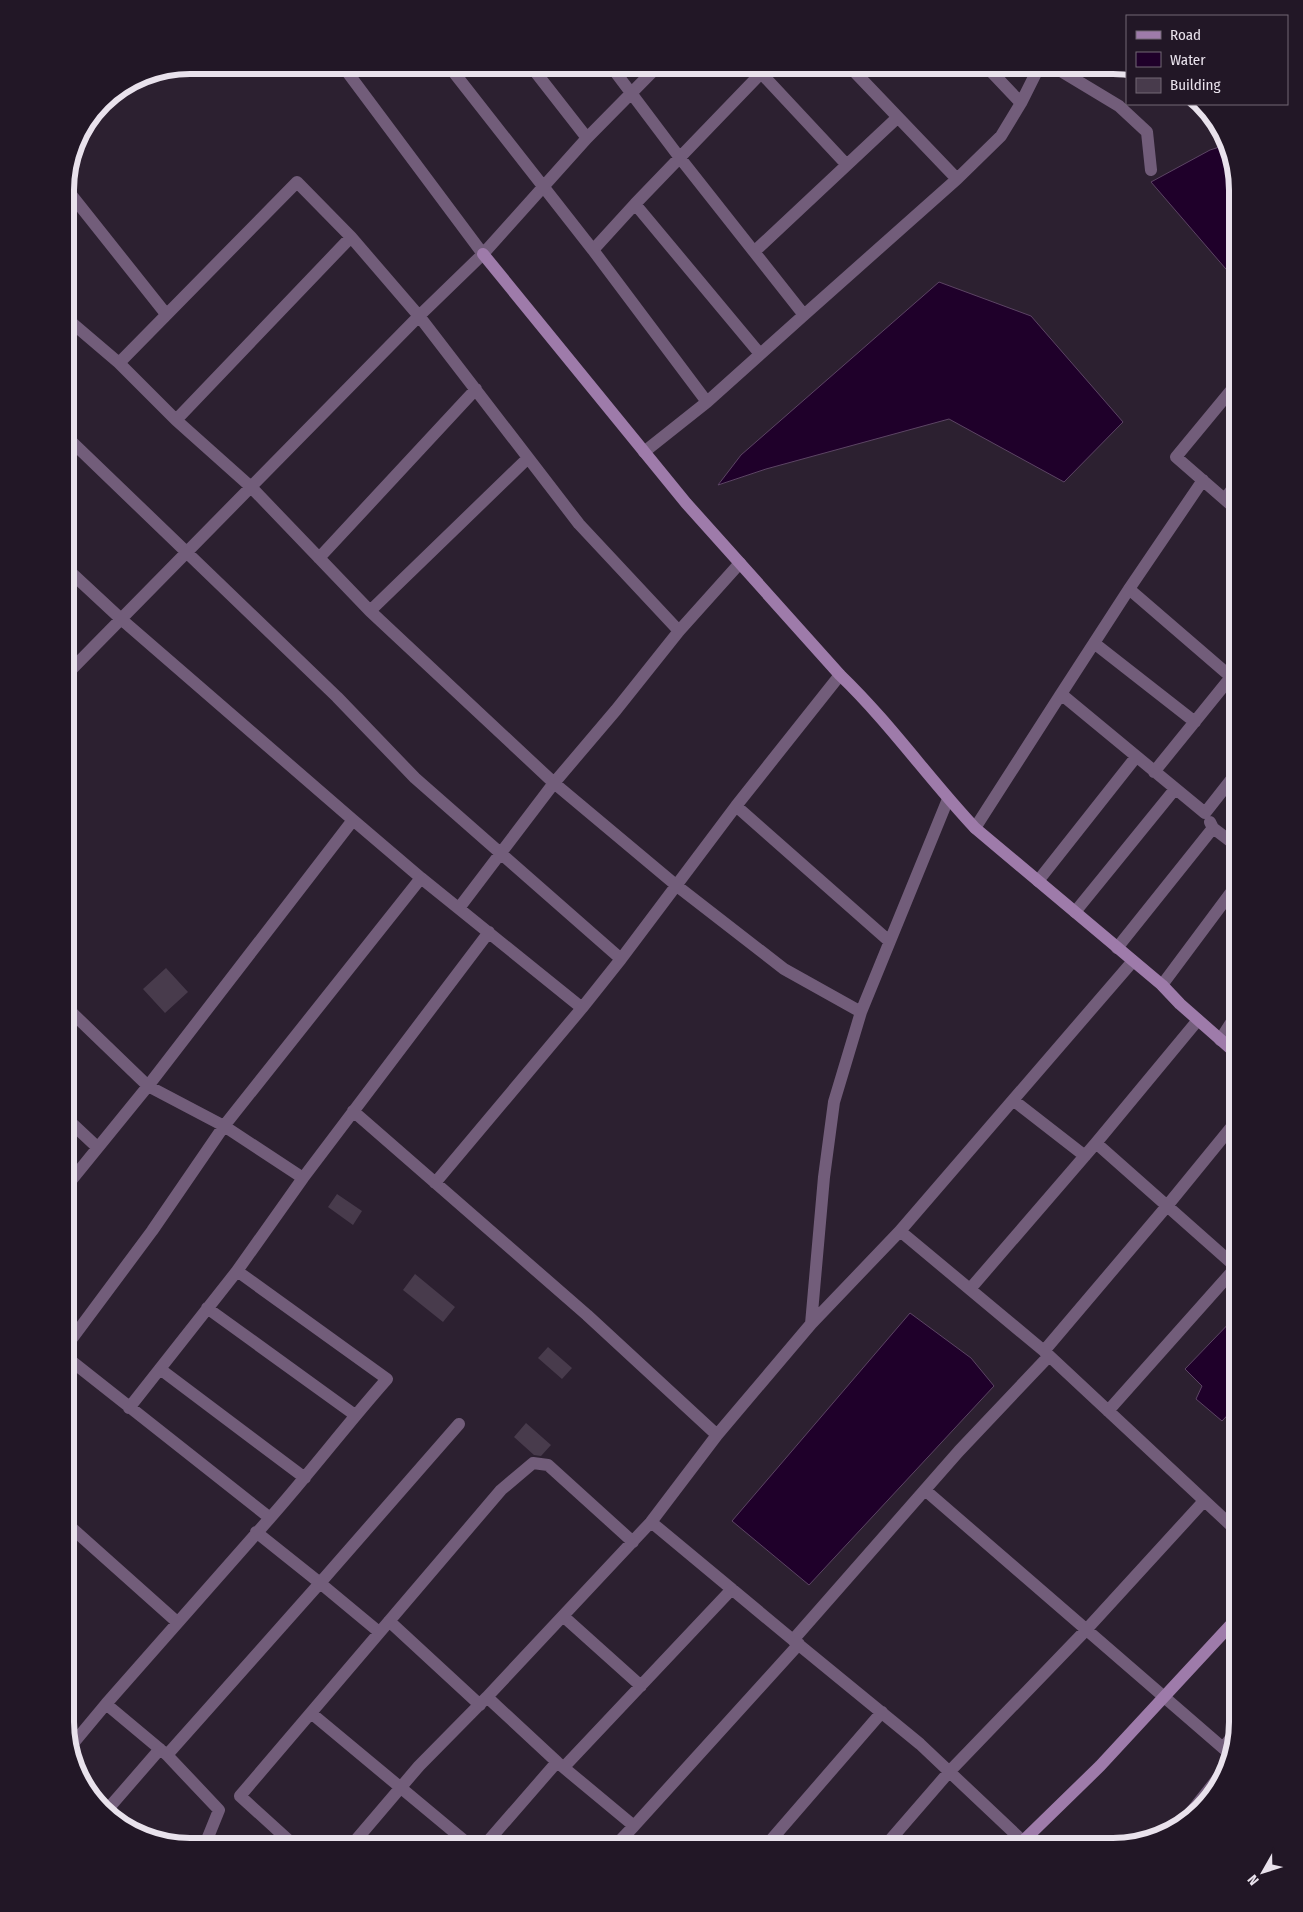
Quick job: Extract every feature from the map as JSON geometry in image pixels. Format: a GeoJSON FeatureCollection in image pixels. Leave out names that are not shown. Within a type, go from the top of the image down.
{"type":"FeatureCollection","features":[{"type":"Feature","properties":{"kind":"street"},"geometry":{"type":"LineString","coordinates":[[349,74],[483,254],[644,452],[740,563],[861,695],[948,799],[975,828],[1162,985],[1229,1048]]}},
{"type":"Feature","properties":{"kind":"street"},"geometry":{"type":"LineString","coordinates":[[455,74],[544,186],[707,402]]}},
{"type":"Feature","properties":{"kind":"street"},"geometry":{"type":"LineString","coordinates":[[537,74],[588,138]]}},
{"type":"Feature","properties":{"kind":"street"},"geometry":{"type":"LineString","coordinates":[[616,74],[804,315]]}},
{"type":"Feature","properties":{"kind":"street"},"geometry":{"type":"LineString","coordinates":[[74,667],[419,316],[483,254],[588,138],[650,74]]}},
{"type":"Feature","properties":{"kind":"street"},"geometry":{"type":"LineString","coordinates":[[593,250],[634,204],[760,74]]}},
{"type":"Feature","properties":{"kind":"street"},"geometry":{"type":"LineString","coordinates":[[769,74],[846,164]]}},
{"type":"Feature","properties":{"kind":"street"},"geometry":{"type":"LineString","coordinates":[[857,74],[957,179]]}},
{"type":"Feature","properties":{"kind":"street"},"geometry":{"type":"LineString","coordinates":[[994,74],[1021,103]]}},
{"type":"Feature","properties":{"kind":"street"},"geometry":{"type":"LineString","coordinates":[[644,452],[707,402],[957,179],[1001,136],[1036,74]]}},
{"type":"Feature","properties":{"kind":"street"},"geometry":{"type":"LineString","coordinates":[[1066,74],[1119,106],[1147,132],[1150,170]]}},
{"type":"Feature","properties":{"kind":"street"},"geometry":{"type":"LineString","coordinates":[[755,251],[898,117]]}},
{"type":"Feature","properties":{"kind":"street"},"geometry":{"type":"LineString","coordinates":[[118,363],[297,182],[351,237],[419,316],[579,524],[679,631]]}},
{"type":"Feature","properties":{"kind":"street"},"geometry":{"type":"LineString","coordinates":[[74,198],[166,314]]}},
{"type":"Feature","properties":{"kind":"street"},"geometry":{"type":"LineString","coordinates":[[634,204],[760,354]]}},
{"type":"Feature","properties":{"kind":"street"},"geometry":{"type":"LineString","coordinates":[[176,420],[351,237]]}},
{"type":"Feature","properties":{"kind":"street"},"geometry":{"type":"LineString","coordinates":[[74,324],[118,363],[176,420],[251,487],[370,610],[554,782],[677,886],[784,969],[862,1012]]}},
{"type":"Feature","properties":{"kind":"street"},"geometry":{"type":"LineString","coordinates":[[319,558],[476,389]]}},
{"type":"Feature","properties":{"kind":"street"},"geometry":{"type":"LineString","coordinates":[[1229,393],[1176,457],[1229,503]]}},
{"type":"Feature","properties":{"kind":"street"},"geometry":{"type":"LineString","coordinates":[[74,449],[336,697],[415,778],[500,855],[621,959]]}},
{"type":"Feature","properties":{"kind":"street"},"geometry":{"type":"LineString","coordinates":[[370,610],[528,458]]}},
{"type":"Feature","properties":{"kind":"street"},"geometry":{"type":"LineString","coordinates":[[975,828],[1129,588],[1203,480]]}},
{"type":"Feature","properties":{"kind":"street"},"geometry":{"type":"LineString","coordinates":[[1225,499],[1229,494]]}},
{"type":"Feature","properties":{"kind":"street"},"geometry":{"type":"LineString","coordinates":[[459,908],[554,782],[616,710],[679,631],[740,563]]}},
{"type":"Feature","properties":{"kind":"street"},"geometry":{"type":"LineString","coordinates":[[74,575],[421,878],[582,1008]]}},
{"type":"Feature","properties":{"kind":"street"},"geometry":{"type":"LineString","coordinates":[[1129,588],[1229,675]]}},
{"type":"Feature","properties":{"kind":"street"},"geometry":{"type":"LineString","coordinates":[[1094,643],[1195,722]]}},
{"type":"Feature","properties":{"kind":"street"},"geometry":{"type":"LineString","coordinates":[[434,1183],[582,1008],[677,886],[736,806],[840,674]]}},
{"type":"Feature","properties":{"kind":"street"},"geometry":{"type":"LineString","coordinates":[[1154,772],[1195,722],[1229,686]]}},
{"type":"Feature","properties":{"kind":"street"},"geometry":{"type":"LineString","coordinates":[[1061,694],[1205,813],[1213,828],[1229,840]]}},
{"type":"Feature","properties":{"kind":"street"},"geometry":{"type":"LineString","coordinates":[[1038,881],[1136,757]]}},
{"type":"Feature","properties":{"kind":"street"},"geometry":{"type":"LineString","coordinates":[[1205,813],[1229,782]]}},
{"type":"Feature","properties":{"kind":"street"},"geometry":{"type":"LineString","coordinates":[[1076,912],[1175,789]]}},
{"type":"Feature","properties":{"kind":"street"},"geometry":{"type":"LineString","coordinates":[[811,1324],[824,1177],[834,1102],[862,1012],[948,799]]}},
{"type":"Feature","properties":{"kind":"street"},"geometry":{"type":"LineString","coordinates":[[736,806],[890,941]]}},
{"type":"Feature","properties":{"kind":"street"},"geometry":{"type":"LineString","coordinates":[[74,1176],[148,1086],[353,820]]}},
{"type":"Feature","properties":{"kind":"street"},"geometry":{"type":"LineString","coordinates":[[1118,948],[1213,828]]}},
{"type":"Feature","properties":{"kind":"street"},"geometry":{"type":"LineString","coordinates":[[74,1336],[152,1231],[224,1126],[421,878]]}},
{"type":"Feature","properties":{"kind":"street"},"geometry":{"type":"LineString","coordinates":[[1162,985],[1229,895]]}},
{"type":"Feature","properties":{"kind":"street"},"geometry":{"type":"LineString","coordinates":[[129,1408],[237,1271],[303,1178],[489,932]]}},
{"type":"Feature","properties":{"kind":"street"},"geometry":{"type":"LineString","coordinates":[[358,1838],[419,1766],[483,1701],[651,1522],[717,1435],[811,1324],[900,1231],[1133,961]]}},
{"type":"Feature","properties":{"kind":"street"},"geometry":{"type":"LineString","coordinates":[[74,1015],[148,1086],[224,1126],[303,1178]]}},
{"type":"Feature","properties":{"kind":"street"},"geometry":{"type":"LineString","coordinates":[[970,1289],[1085,1156],[1198,1020]]}},
{"type":"Feature","properties":{"kind":"street"},"geometry":{"type":"LineString","coordinates":[[1220,1040],[1229,1026]]}},
{"type":"Feature","properties":{"kind":"street"},"geometry":{"type":"LineString","coordinates":[[1013,1100],[1085,1156]]}},
{"type":"Feature","properties":{"kind":"street"},"geometry":{"type":"LineString","coordinates":[[353,1111],[587,1315],[717,1435]]}},
{"type":"Feature","properties":{"kind":"street"},"geometry":{"type":"LineString","coordinates":[[74,1125],[97,1147]]}},
{"type":"Feature","properties":{"kind":"street"},"geometry":{"type":"LineString","coordinates":[[623,1838],[796,1642],[959,1451],[1046,1354],[1229,1130]]}},
{"type":"Feature","properties":{"kind":"street"},"geometry":{"type":"LineString","coordinates":[[1096,1143],[1229,1259]]}},
{"type":"Feature","properties":{"kind":"street"},"geometry":{"type":"LineString","coordinates":[[900,1231],[1046,1354],[1229,1524]]}},
{"type":"Feature","properties":{"kind":"street"},"geometry":{"type":"LineString","coordinates":[[76,1741],[177,1622],[305,1478],[355,1415],[387,1379],[237,1271]]}},
{"type":"Feature","properties":{"kind":"street"},"geometry":{"type":"LineString","coordinates":[[1108,1411],[1229,1275]]}},
{"type":"Feature","properties":{"kind":"street"},"geometry":{"type":"LineString","coordinates":[[208,1308],[355,1415]]}},
{"type":"Feature","properties":{"kind":"street"},"geometry":{"type":"LineString","coordinates":[[74,1363],[270,1518]]}},
{"type":"Feature","properties":{"kind":"street"},"geometry":{"type":"LineString","coordinates":[[160,1369],[305,1478]]}},
{"type":"Feature","properties":{"kind":"street"},"geometry":{"type":"LineString","coordinates":[[111,1806],[164,1752],[320,1582],[459,1424]]}},
{"type":"Feature","properties":{"kind":"street"},"geometry":{"type":"LineString","coordinates":[[286,1838],[240,1796],[501,1490],[533,1463],[548,1465],[633,1542]]}},
{"type":"Feature","properties":{"kind":"street"},"geometry":{"type":"LineString","coordinates":[[925,1490],[1225,1751]]}},
{"type":"Feature","properties":{"kind":"street"},"geometry":{"type":"LineString","coordinates":[[892,1838],[949,1772],[1086,1630],[1204,1500]]}},
{"type":"Feature","properties":{"kind":"street"},"geometry":{"type":"LineString","coordinates":[[651,1522],[920,1744],[1015,1838]]}},
{"type":"Feature","properties":{"kind":"street"},"geometry":{"type":"LineString","coordinates":[[74,1530],[177,1622]]}},
{"type":"Feature","properties":{"kind":"street"},"geometry":{"type":"LineString","coordinates":[[256,1532],[380,1632]]}},
{"type":"Feature","properties":{"kind":"street"},"geometry":{"type":"LineString","coordinates":[[492,1838],[561,1765],[641,1686],[732,1589]]}},
{"type":"Feature","properties":{"kind":"street"},"geometry":{"type":"LineString","coordinates":[[563,1616],[641,1686]]}},
{"type":"Feature","properties":{"kind":"street"},"geometry":{"type":"LineString","coordinates":[[389,1622],[634,1826]]}},
{"type":"Feature","properties":{"kind":"street"},"geometry":{"type":"LineString","coordinates":[[1029,1838],[1100,1766],[1229,1627]]}},
{"type":"Feature","properties":{"kind":"street"},"geometry":{"type":"LineString","coordinates":[[106,1704],[164,1752],[219,1810],[208,1838]]}},
{"type":"Feature","properties":{"kind":"street"},"geometry":{"type":"LineString","coordinates":[[773,1838],[882,1712]]}},
{"type":"Feature","properties":{"kind":"street"},"geometry":{"type":"LineString","coordinates":[[310,1713],[461,1838]]}},
{"type":"Feature","properties":{"kind":"water"},"geometry":{"type":"Polygon","coordinates":[[[1221,147],[1228,174],[1229,273],[1151,182],[1210,150],[1221,147]]]}},
{"type":"Feature","properties":{"kind":"water"},"geometry":{"type":"Polygon","coordinates":[[[939,282],[1031,316],[1123,422],[1064,482],[949,419],[766,469],[718,485],[741,455],[939,282]]]}},
{"type":"Feature","properties":{"kind":"water"},"geometry":{"type":"Polygon","coordinates":[[[910,1313],[971,1358],[994,1386],[809,1585],[732,1521],[910,1313]]]}},
{"type":"Feature","properties":{"kind":"water"},"geometry":{"type":"Polygon","coordinates":[[[1229,1323],[1229,1414],[1222,1421],[1196,1399],[1202,1386],[1185,1369],[1229,1323]]]}},
{"type":"Feature","properties":{"kind":"building"},"geometry":{"type":"Polygon","coordinates":[[[166,968],[188,992],[165,1013],[143,989],[166,968]]]}},
{"type":"Feature","properties":{"kind":"building"},"geometry":{"type":"Polygon","coordinates":[[[337,1194],[362,1211],[353,1225],[328,1207],[337,1194]]]}},
{"type":"Feature","properties":{"kind":"building"},"geometry":{"type":"Polygon","coordinates":[[[415,1274],[455,1307],[443,1322],[403,1290],[415,1274]]]}},
{"type":"Feature","properties":{"kind":"building"},"geometry":{"type":"Polygon","coordinates":[[[548,1347],[572,1368],[562,1379],[538,1358],[548,1347]]]}},
{"type":"Feature","properties":{"kind":"building"},"geometry":{"type":"Polygon","coordinates":[[[526,1423],[551,1445],[541,1456],[534,1455],[514,1437],[526,1423]]]}}]}
